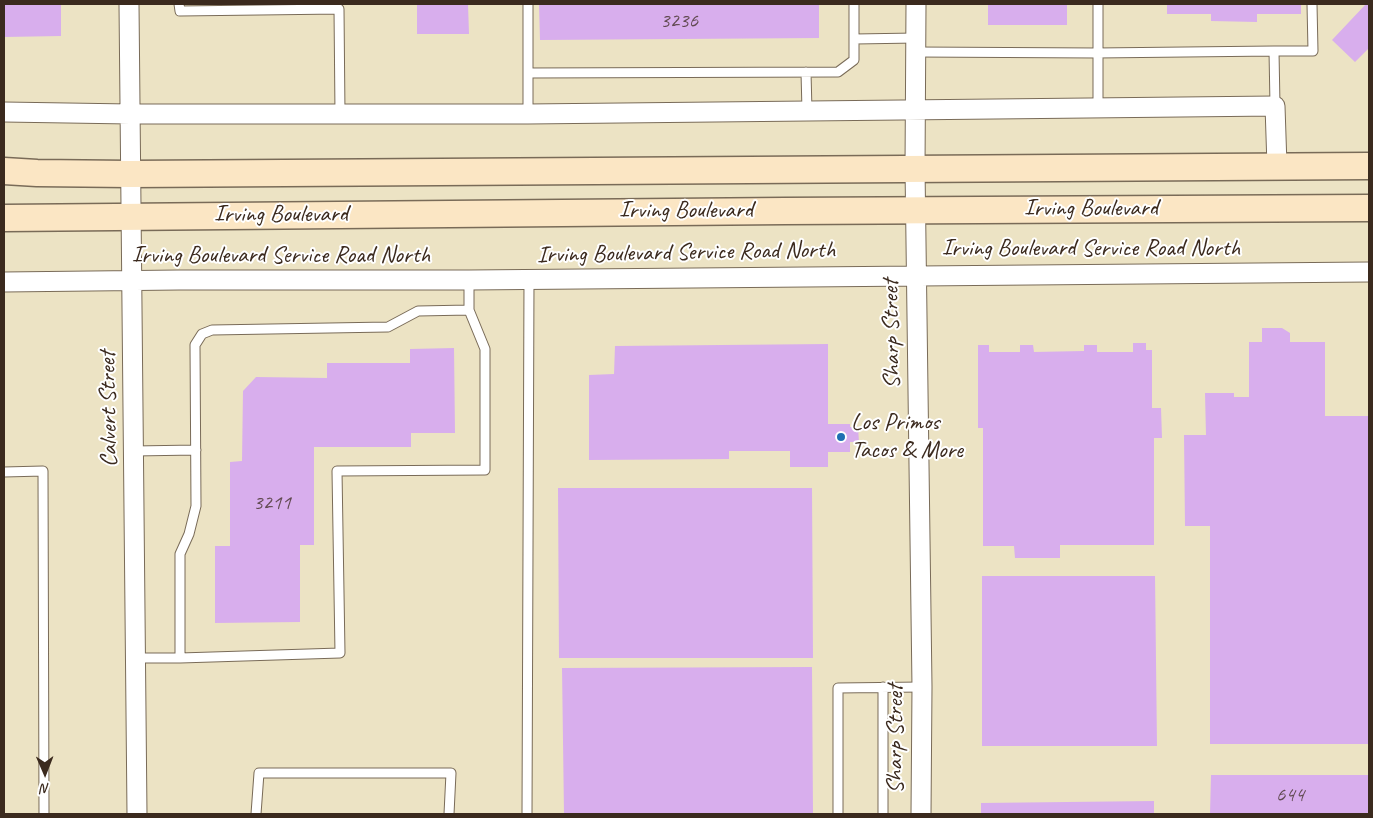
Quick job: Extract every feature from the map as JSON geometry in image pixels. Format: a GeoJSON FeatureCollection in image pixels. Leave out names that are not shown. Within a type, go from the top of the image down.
{"type":"FeatureCollection","features":[{"type":"Feature","properties":{"kind":"main road","name":"Irving Boulevard"},"geometry":{"type":"LineString","coordinates":[[4,171],[130,174],[1369,166]]}},
{"type":"Feature","properties":{"kind":"main road","name":"Irving Boulevard"},"geometry":{"type":"LineString","coordinates":[[4,218],[1369,208]]}},
{"type":"Feature","properties":{"kind":"street","name":"Calvert Street"},"geometry":{"type":"LineString","coordinates":[[129,4],[137,814]]}},
{"type":"Feature","properties":{"kind":"street","name":"Sharp Street"},"geometry":{"type":"LineString","coordinates":[[916,4],[915,168],[922,687],[921,814]]}},
{"type":"Feature","properties":{"kind":"street"},"geometry":{"type":"LineString","coordinates":[[4,112],[130,114],[528,114],[1275,106],[1277,166]]}},
{"type":"Feature","properties":{"kind":"street","name":"Irving Boulevard Service Road North"},"geometry":{"type":"LineString","coordinates":[[4,282],[528,280],[1369,272]]}},
{"type":"Feature","properties":{"kind":"lane"},"geometry":{"type":"LineString","coordinates":[[179,4],[180,11],[339,9],[340,114]]}},
{"type":"Feature","properties":{"kind":"lane"},"geometry":{"type":"LineString","coordinates":[[528,4],[528,114]]}},
{"type":"Feature","properties":{"kind":"lane"},"geometry":{"type":"LineString","coordinates":[[528,73],[838,72],[854,60],[854,4]]}},
{"type":"Feature","properties":{"kind":"lane"},"geometry":{"type":"LineString","coordinates":[[1098,4],[1098,109]]}},
{"type":"Feature","properties":{"kind":"lane"},"geometry":{"type":"LineString","coordinates":[[855,39],[916,45],[1097,53],[1313,51],[1312,4]]}},
{"type":"Feature","properties":{"kind":"lane"},"geometry":{"type":"LineString","coordinates":[[1274,52],[1275,106]]}},
{"type":"Feature","properties":{"kind":"lane"},"geometry":{"type":"LineString","coordinates":[[806,72],[807,111]]}},
{"type":"Feature","properties":{"kind":"lane"},"geometry":{"type":"LineString","coordinates":[[136,658],[340,653],[337,471],[485,470],[485,349],[470,310],[469,280]]}},
{"type":"Feature","properties":{"kind":"lane"},"geometry":{"type":"LineString","coordinates":[[527,814],[528,280]]}},
{"type":"Feature","properties":{"kind":"lane"},"geometry":{"type":"LineString","coordinates":[[180,658],[180,554],[189,534],[196,506],[195,344],[202,334],[212,330],[388,327],[418,311],[470,310]]}},
{"type":"Feature","properties":{"kind":"lane"},"geometry":{"type":"LineString","coordinates":[[134,451],[196,450]]}},
{"type":"Feature","properties":{"kind":"lane"},"geometry":{"type":"LineString","coordinates":[[4,472],[43,471],[44,814]]}},
{"type":"Feature","properties":{"kind":"lane"},"geometry":{"type":"LineString","coordinates":[[882,814],[883,687]]}},
{"type":"Feature","properties":{"kind":"lane"},"geometry":{"type":"LineString","coordinates":[[838,814],[838,688],[922,687]]}},
{"type":"Feature","properties":{"kind":"lane"},"geometry":{"type":"LineString","coordinates":[[256,814],[259,773],[326,773],[451,774],[449,814]]}},
{"type":"Feature","properties":{"kind":"building"},"geometry":{"type":"Polygon","coordinates":[[[4,4],[61,4],[61,36],[4,37],[4,4]]]}},
{"type":"Feature","properties":{"kind":"building"},"geometry":{"type":"Polygon","coordinates":[[[417,4],[468,4],[469,34],[417,34],[417,4]]]}},
{"type":"Feature","properties":{"kind":"building"},"geometry":{"type":"Polygon","coordinates":[[[539,4],[819,4],[819,38],[540,40],[539,4]]]}},
{"type":"Feature","properties":{"kind":"building"},"geometry":{"type":"Polygon","coordinates":[[[988,4],[1067,4],[1067,25],[988,25],[988,4]]]}},
{"type":"Feature","properties":{"kind":"building"},"geometry":{"type":"Polygon","coordinates":[[[1167,4],[1301,4],[1301,14],[1257,14],[1257,22],[1211,21],[1211,14],[1167,14],[1167,4]]]}},
{"type":"Feature","properties":{"kind":"building"},"geometry":{"type":"Polygon","coordinates":[[[1366,4],[1369,4],[1369,48],[1355,62],[1332,40],[1366,4]]]}},
{"type":"Feature","properties":{"kind":"building"},"geometry":{"type":"Polygon","coordinates":[[[1262,328],[1282,328],[1290,333],[1290,342],[1325,342],[1325,416],[1369,416],[1369,744],[1210,744],[1210,526],[1185,526],[1184,435],[1206,435],[1205,393],[1234,393],[1234,397],[1249,397],[1249,342],[1262,342],[1262,328]]]}},
{"type":"Feature","properties":{"kind":"building"},"geometry":{"type":"Polygon","coordinates":[[[1133,343],[1146,343],[1146,350],[1152,350],[1152,408],[1161,408],[1162,438],[1154,438],[1154,545],[1060,545],[1060,558],[1015,558],[1014,546],[983,546],[983,428],[978,428],[978,345],[989,345],[989,352],[1020,352],[1020,345],[1033,345],[1034,352],[1084,351],[1084,345],[1097,345],[1097,352],[1133,352],[1133,343]]]}},
{"type":"Feature","properties":{"kind":"building"},"geometry":{"type":"Polygon","coordinates":[[[828,344],[828,424],[850,424],[850,427],[858,427],[859,442],[850,442],[850,452],[828,452],[828,467],[790,467],[790,451],[729,451],[729,459],[589,460],[589,375],[614,374],[615,346],[828,344]]]}},
{"type":"Feature","properties":{"kind":"building"},"geometry":{"type":"Polygon","coordinates":[[[454,348],[455,433],[411,433],[411,447],[314,447],[314,545],[300,545],[300,622],[215,623],[215,546],[230,546],[230,462],[242,461],[243,391],[256,377],[327,378],[327,363],[410,363],[410,349],[454,348]]]}},
{"type":"Feature","properties":{"kind":"building"},"geometry":{"type":"Polygon","coordinates":[[[558,488],[812,488],[813,658],[559,658],[558,488]]]}},
{"type":"Feature","properties":{"kind":"building"},"geometry":{"type":"Polygon","coordinates":[[[982,576],[1155,576],[1157,746],[982,746],[982,576]]]}},
{"type":"Feature","properties":{"kind":"building"},"geometry":{"type":"Polygon","coordinates":[[[812,667],[813,814],[564,814],[562,668],[812,667]]]}},
{"type":"Feature","properties":{"kind":"building"},"geometry":{"type":"Polygon","coordinates":[[[1211,775],[1369,775],[1369,814],[1210,814],[1211,775]]]}},
{"type":"Feature","properties":{"kind":"building"},"geometry":{"type":"Polygon","coordinates":[[[1154,801],[1154,814],[981,814],[981,803],[1154,801]]]}},
{"type":"Feature","properties":{"kind":"place","name":"Los Primos Tacos & More"},"geometry":{"type":"Point","coordinates":[841,437]}}]}
